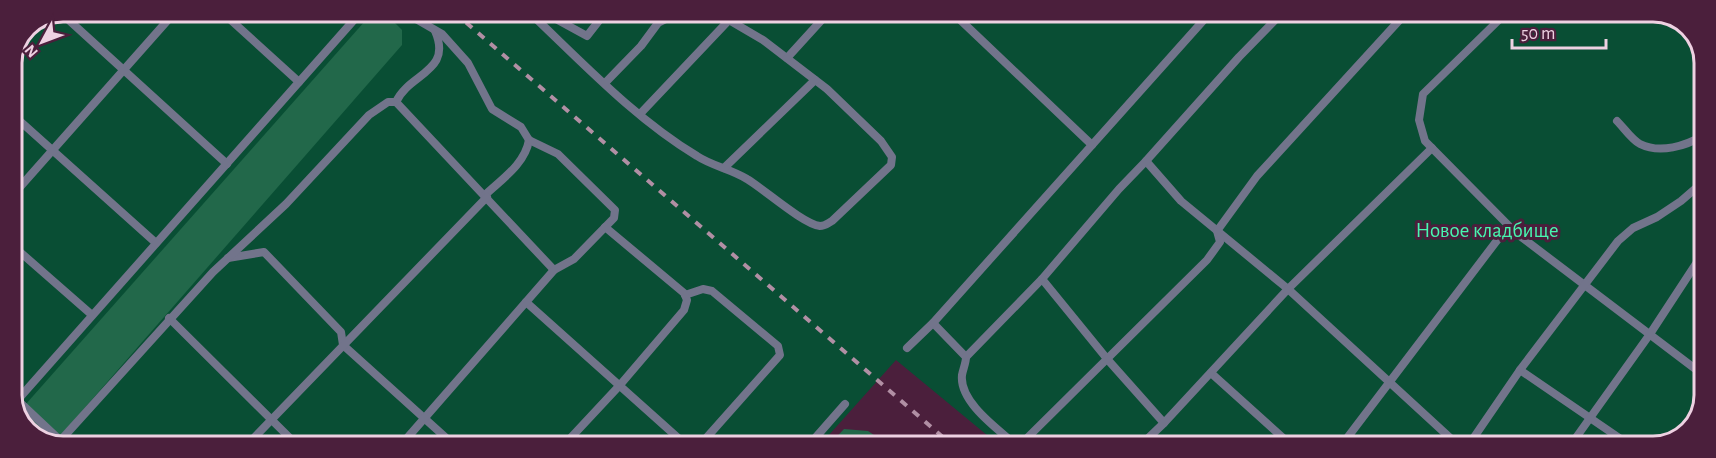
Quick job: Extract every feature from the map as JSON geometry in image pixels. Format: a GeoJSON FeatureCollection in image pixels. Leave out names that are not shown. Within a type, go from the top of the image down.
{"type":"FeatureCollection","features":[{"type":"Feature","properties":{"kind":"lane"},"geometry":{"type":"LineString","coordinates":[[71,22],[227,164]]}},
{"type":"Feature","properties":{"kind":"lane"},"geometry":{"type":"LineString","coordinates":[[22,184],[166,22]]}},
{"type":"Feature","properties":{"kind":"lane"},"geometry":{"type":"LineString","coordinates":[[233,22],[299,82]]}},
{"type":"Feature","properties":{"kind":"lane"},"geometry":{"type":"LineString","coordinates":[[23,391],[352,22]]}},
{"type":"Feature","properties":{"kind":"lane"},"geometry":{"type":"LineString","coordinates":[[410,435],[554,270],[574,259],[614,218],[615,210],[558,154],[529,140],[521,127],[492,109],[468,63],[442,34],[422,22]]}},
{"type":"Feature","properties":{"kind":"lane"},"geometry":{"type":"LineString","coordinates":[[541,22],[640,114],[698,157],[746,178],[805,219],[817,226],[823,226],[832,221],[891,165],[891,157],[881,141],[815,80],[763,40],[735,22]]}},
{"type":"Feature","properties":{"kind":"lane"},"geometry":{"type":"LineString","coordinates":[[562,22],[587,36],[598,22]]}},
{"type":"Feature","properties":{"kind":"lane"},"geometry":{"type":"LineString","coordinates":[[605,83],[641,46],[660,22]]}},
{"type":"Feature","properties":{"kind":"lane"},"geometry":{"type":"LineString","coordinates":[[640,114],[727,22]]}},
{"type":"Feature","properties":{"kind":"lane"},"geometry":{"type":"LineString","coordinates":[[787,58],[820,22]]}},
{"type":"Feature","properties":{"kind":"lane"},"geometry":{"type":"LineString","coordinates":[[962,22],[1092,145]]}},
{"type":"Feature","properties":{"kind":"lane"},"geometry":{"type":"LineString","coordinates":[[907,348],[933,323],[1201,22]]}},
{"type":"Feature","properties":{"kind":"lane"},"geometry":{"type":"LineString","coordinates":[[1006,435],[976,409],[964,392],[962,376],[966,357],[1042,279],[1119,189],[1273,22]]}},
{"type":"Feature","properties":{"kind":"lane"},"geometry":{"type":"LineString","coordinates":[[1217,231],[1257,176],[1398,22]]}},
{"type":"Feature","properties":{"kind":"lane"},"geometry":{"type":"LineString","coordinates":[[1497,22],[1423,94],[1419,120],[1425,141],[1508,226],[1694,368]]}},
{"type":"Feature","properties":{"kind":"lane"},"geometry":{"type":"LineString","coordinates":[[396,102],[400,93],[420,78],[441,53],[441,43],[435,29]]}},
{"type":"Feature","properties":{"kind":"lane"},"geometry":{"type":"LineString","coordinates":[[724,168],[815,80]]}},
{"type":"Feature","properties":{"kind":"lane"},"geometry":{"type":"LineString","coordinates":[[68,435],[170,318],[228,258],[286,204],[369,115],[388,102],[396,102],[554,270]]}},
{"type":"Feature","properties":{"kind":"lane"},"geometry":{"type":"LineString","coordinates":[[1617,121],[1639,144],[1650,147],[1671,148],[1693,141]]}},
{"type":"Feature","properties":{"kind":"lane"},"geometry":{"type":"LineString","coordinates":[[22,123],[156,243]]}},
{"type":"Feature","properties":{"kind":"lane"},"geometry":{"type":"LineString","coordinates":[[256,435],[521,161],[527,152],[529,140]]}},
{"type":"Feature","properties":{"kind":"lane"},"geometry":{"type":"LineString","coordinates":[[1152,435],[1288,289],[1432,148]]}},
{"type":"Feature","properties":{"kind":"lane"},"geometry":{"type":"LineString","coordinates":[[1146,161],[1180,201],[1288,289],[1448,435]]}},
{"type":"Feature","properties":{"kind":"lane"},"geometry":{"type":"LineString","coordinates":[[1476,435],[1520,370],[1618,241],[1633,228],[1657,217],[1693,190]]}},
{"type":"Feature","properties":{"kind":"lane"},"geometry":{"type":"LineString","coordinates":[[1349,435],[1508,226]]}},
{"type":"Feature","properties":{"kind":"lane"},"geometry":{"type":"LineString","coordinates":[[573,435],[620,386],[684,310],[687,300],[665,276],[605,227]]}},
{"type":"Feature","properties":{"kind":"lane"},"geometry":{"type":"LineString","coordinates":[[1029,435],[1108,360],[1207,260],[1220,242],[1217,231]]}},
{"type":"Feature","properties":{"kind":"lane"},"geometry":{"type":"LineString","coordinates":[[228,258],[264,252],[341,332],[342,345],[443,435]]}},
{"type":"Feature","properties":{"kind":"lane"},"geometry":{"type":"LineString","coordinates":[[23,254],[92,315]]}},
{"type":"Feature","properties":{"kind":"lane"},"geometry":{"type":"LineString","coordinates":[[1578,435],[1650,334],[1694,267]]}},
{"type":"Feature","properties":{"kind":"lane"},"geometry":{"type":"LineString","coordinates":[[1042,279],[1108,360],[1164,423]]}},
{"type":"Feature","properties":{"kind":"lane"},"geometry":{"type":"LineString","coordinates":[[685,296],[703,289],[712,291],[778,346],[780,355],[709,435]]}},
{"type":"Feature","properties":{"kind":"lane"},"geometry":{"type":"LineString","coordinates":[[526,302],[675,435]]}},
{"type":"Feature","properties":{"kind":"lane"},"geometry":{"type":"LineString","coordinates":[[170,318],[288,435]]}},
{"type":"Feature","properties":{"kind":"lane"},"geometry":{"type":"LineString","coordinates":[[933,323],[966,357]]}},
{"type":"Feature","properties":{"kind":"lane"},"geometry":{"type":"LineString","coordinates":[[1520,370],[1615,435]]}},
{"type":"Feature","properties":{"kind":"lane"},"geometry":{"type":"LineString","coordinates":[[1211,373],[1280,435]]}},
{"type":"Feature","properties":{"kind":"lane"},"geometry":{"type":"LineString","coordinates":[[818,435],[844,404]]}},
{"type":"Feature","properties":{"kind":"lane"},"geometry":{"type":"LineString","coordinates":[[26,410],[53,434]]}},
{"type":"Feature","properties":{"kind":"green space","name":"Новое кладбище"},"geometry":{"type":"Polygon","coordinates":[[[64,22],[1652,22],[1675,29],[1690,48],[1693,56],[1694,394],[1687,417],[1677,427],[1665,433],[1658,435],[987,435],[896,360],[829,435],[53,434],[41,429],[31,419],[23,397],[23,56],[29,41],[41,29],[64,22]]]}},
{"type":"Feature","properties":{"kind":"green space"},"geometry":{"type":"Polygon","coordinates":[[[364,22],[394,22],[402,30],[402,45],[61,435],[41,429],[31,419],[25,405],[364,22]]]}},
{"type":"Feature","properties":{"kind":"green space"},"geometry":{"type":"Polygon","coordinates":[[[844,429],[868,431],[874,435],[838,435],[844,429]]]}},
{"type":"Feature","properties":{"kind":"railway"},"geometry":{"type":"LineString","coordinates":[[466,22],[940,435]]}}]}
